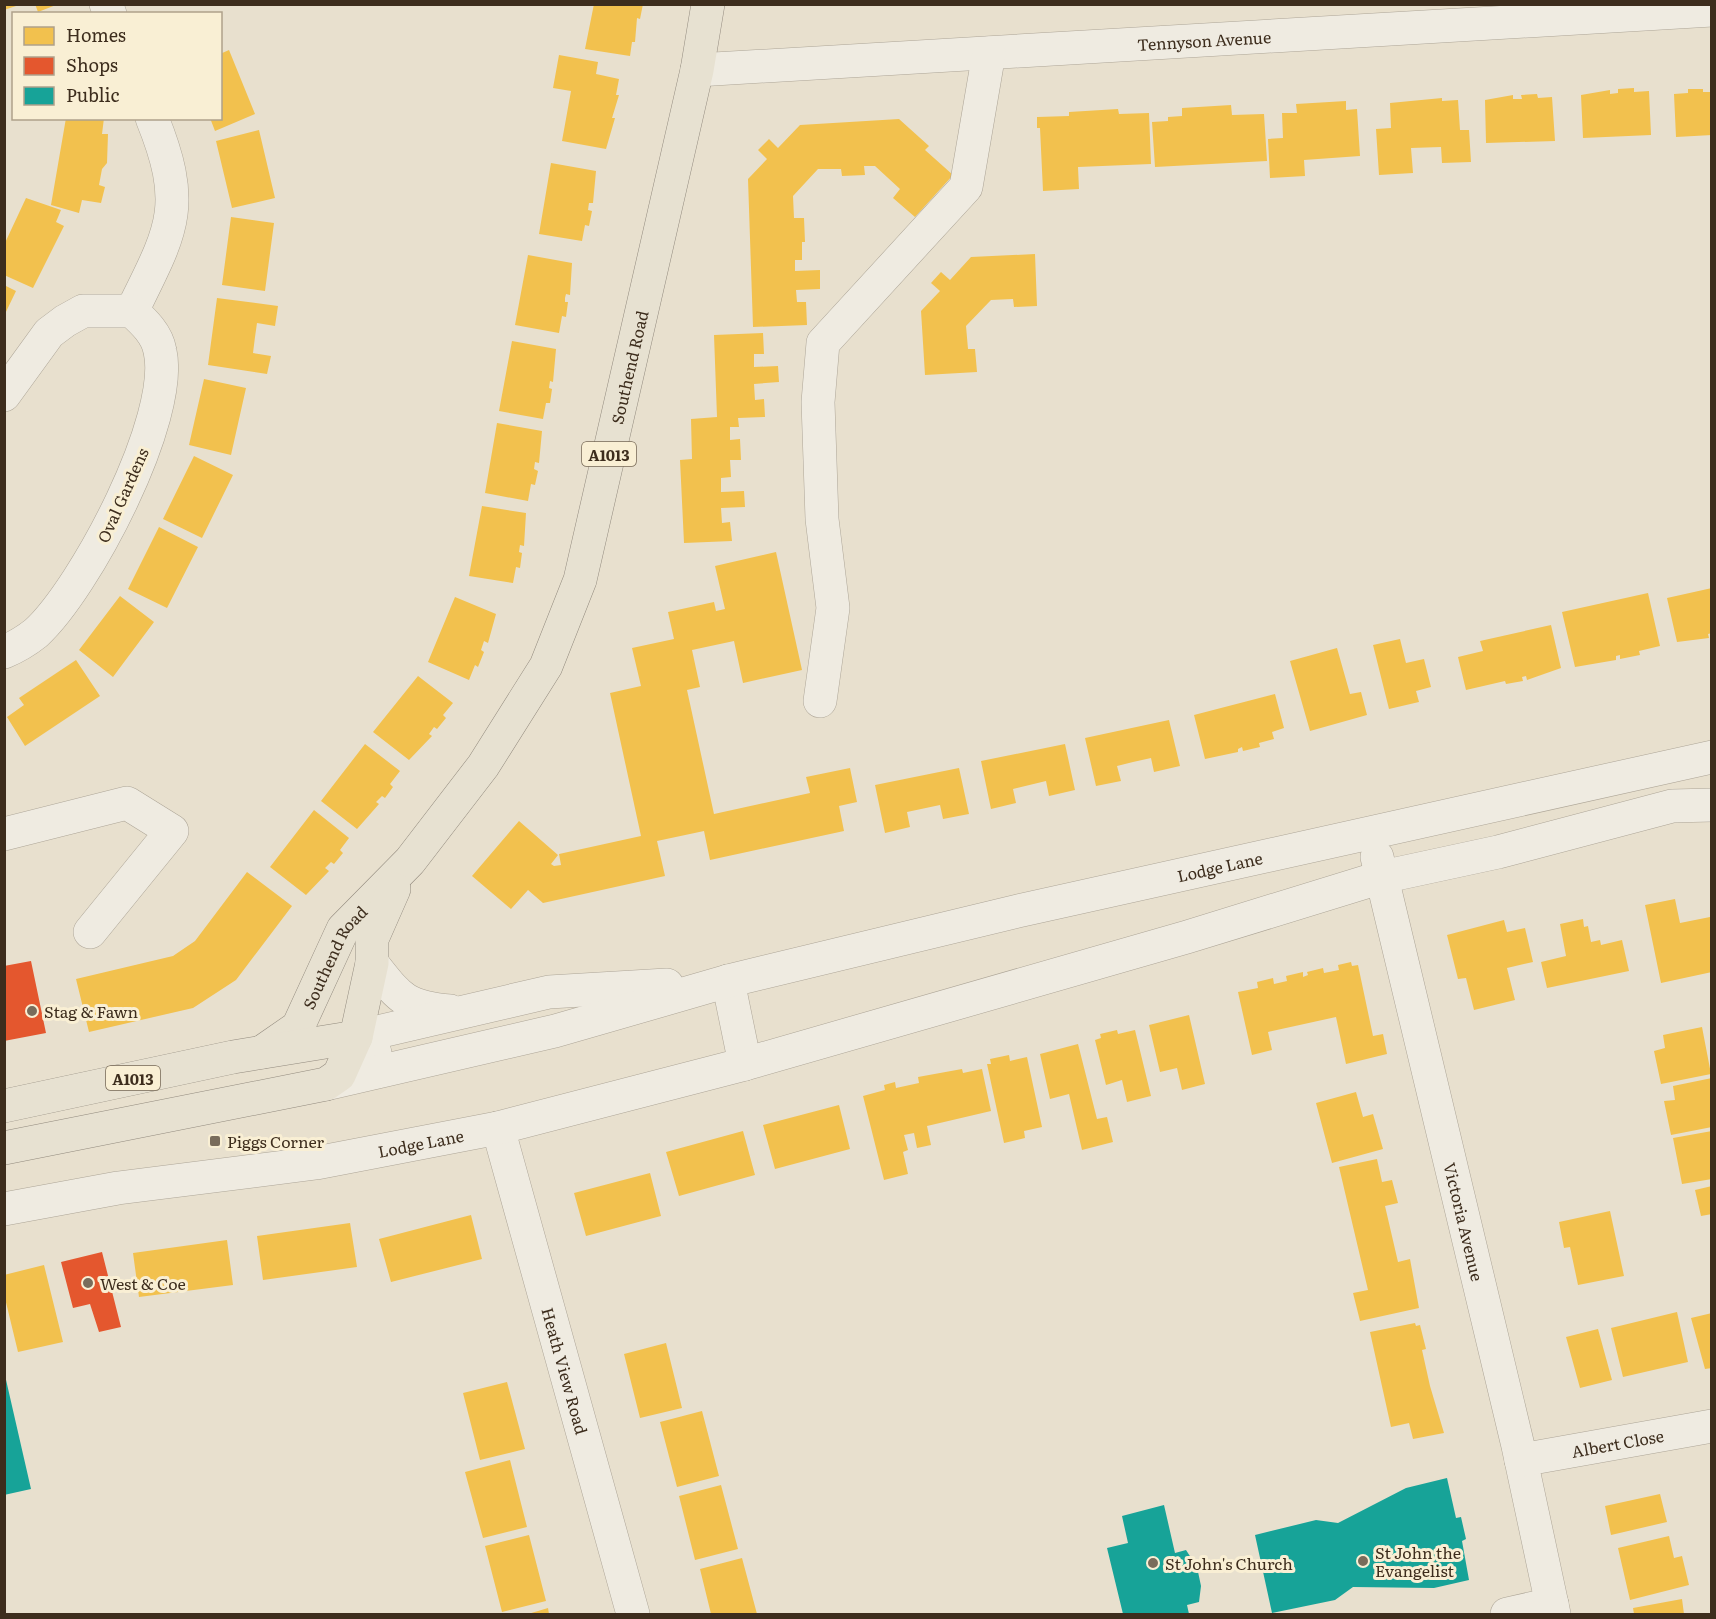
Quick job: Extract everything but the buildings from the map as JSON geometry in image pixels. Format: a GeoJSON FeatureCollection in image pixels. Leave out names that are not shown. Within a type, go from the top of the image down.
{"type":"FeatureCollection","features":[{"type":"Feature","properties":{"kind":"main road","name":"Southend Road"},"geometry":{"type":"LineString","coordinates":[[262,1052],[298,1028],[344,929],[410,861],[483,766],[546,666],[580,580],[697,70],[708,4]]}},
{"type":"Feature","properties":{"kind":"main road","name":"Southend Road"},"geometry":{"type":"LineString","coordinates":[[326,1084],[339,1075],[356,1037],[372,963],[372,939],[385,905],[410,861]]}},
{"type":"Feature","properties":{"kind":"main road"},"geometry":{"type":"LineString","coordinates":[[316,991],[329,1023],[356,1037]]}},
{"type":"Feature","properties":{"kind":"main road","name":"Lodge Lane"},"geometry":{"type":"LineString","coordinates":[[4,1106],[262,1052],[356,1037]]}},
{"type":"Feature","properties":{"kind":"main road","name":"Lodge Lane"},"geometry":{"type":"LineString","coordinates":[[4,1148],[326,1084]]}},
{"type":"Feature","properties":{"kind":"street","name":"Tennyson Avenue"},"geometry":{"type":"LineString","coordinates":[[697,70],[1712,10]]}},
{"type":"Feature","properties":{"kind":"street"},"geometry":{"type":"LineString","coordinates":[[820,701],[833,608],[822,519],[818,402],[824,343],[966,187],[989,53]]}},
{"type":"Feature","properties":{"kind":"street"},"geometry":{"type":"LineString","coordinates":[[4,395],[49,333],[65,321],[82,311],[132,311],[154,267],[172,220],[174,194],[170,168],[153,120]]}},
{"type":"Feature","properties":{"kind":"street","name":"Oval Gardens"},"geometry":{"type":"LineString","coordinates":[[4,652],[35,633],[63,600],[100,544],[144,449],[159,397],[160,351],[149,326],[132,311]]}},
{"type":"Feature","properties":{"kind":"street","name":"Lodge Lane"},"geometry":{"type":"LineString","coordinates":[[326,1084],[555,1031],[729,981],[1018,910],[1712,757]]}},
{"type":"Feature","properties":{"kind":"street"},"geometry":{"type":"LineString","coordinates":[[15,832],[127,804],[172,831],[90,932]]}},
{"type":"Feature","properties":{"kind":"street","name":"Lodge Lane"},"geometry":{"type":"LineString","coordinates":[[4,1209],[117,1188],[316,1163],[498,1128],[746,1064],[1382,877],[1498,852],[1672,806],[1712,805]]}},
{"type":"Feature","properties":{"kind":"street","name":"Victoria Avenue"},"geometry":{"type":"LineString","coordinates":[[1371,831],[1521,1461],[1553,1609]]}},
{"type":"Feature","properties":{"kind":"street","name":"Lodge Lane"},"geometry":{"type":"LineString","coordinates":[[372,963],[399,997],[429,1009],[462,1012]]}},
{"type":"Feature","properties":{"kind":"street"},"geometry":{"type":"LineString","coordinates":[[729,981],[746,1064]]}},
{"type":"Feature","properties":{"kind":"street","name":"Lodge Lane"},"geometry":{"type":"LineString","coordinates":[[356,1037],[549,992],[729,981]]}},
{"type":"Feature","properties":{"kind":"street"},"geometry":{"type":"LineString","coordinates":[[356,1037],[370,1052],[396,1057],[431,1058]]}},
{"type":"Feature","properties":{"kind":"street","name":"Heath View Road"},"geometry":{"type":"LineString","coordinates":[[498,1128],[633,1614]]}},
{"type":"Feature","properties":{"kind":"street","name":"Albert Close"},"geometry":{"type":"LineString","coordinates":[[1521,1461],[1712,1426]]}},
{"type":"Feature","properties":{"kind":"street"},"geometry":{"type":"LineString","coordinates":[[1506,1614],[1553,1609]]}},
{"type":"Feature","properties":{"kind":"place","name":"Stag & Fawn"},"geometry":{"type":"Point","coordinates":[32,1011]}},
{"type":"Feature","properties":{"kind":"place","name":"Piggs Corner"},"geometry":{"type":"Point","coordinates":[215,1141]}},
{"type":"Feature","properties":{"kind":"place","name":"West & Coe"},"geometry":{"type":"Point","coordinates":[88,1283]}},
{"type":"Feature","properties":{"kind":"place","name":"St John the Evangelist"},"geometry":{"type":"Point","coordinates":[1363,1561]}},
{"type":"Feature","properties":{"kind":"place","name":"St John's Church"},"geometry":{"type":"Point","coordinates":[1153,1563]}}]}
